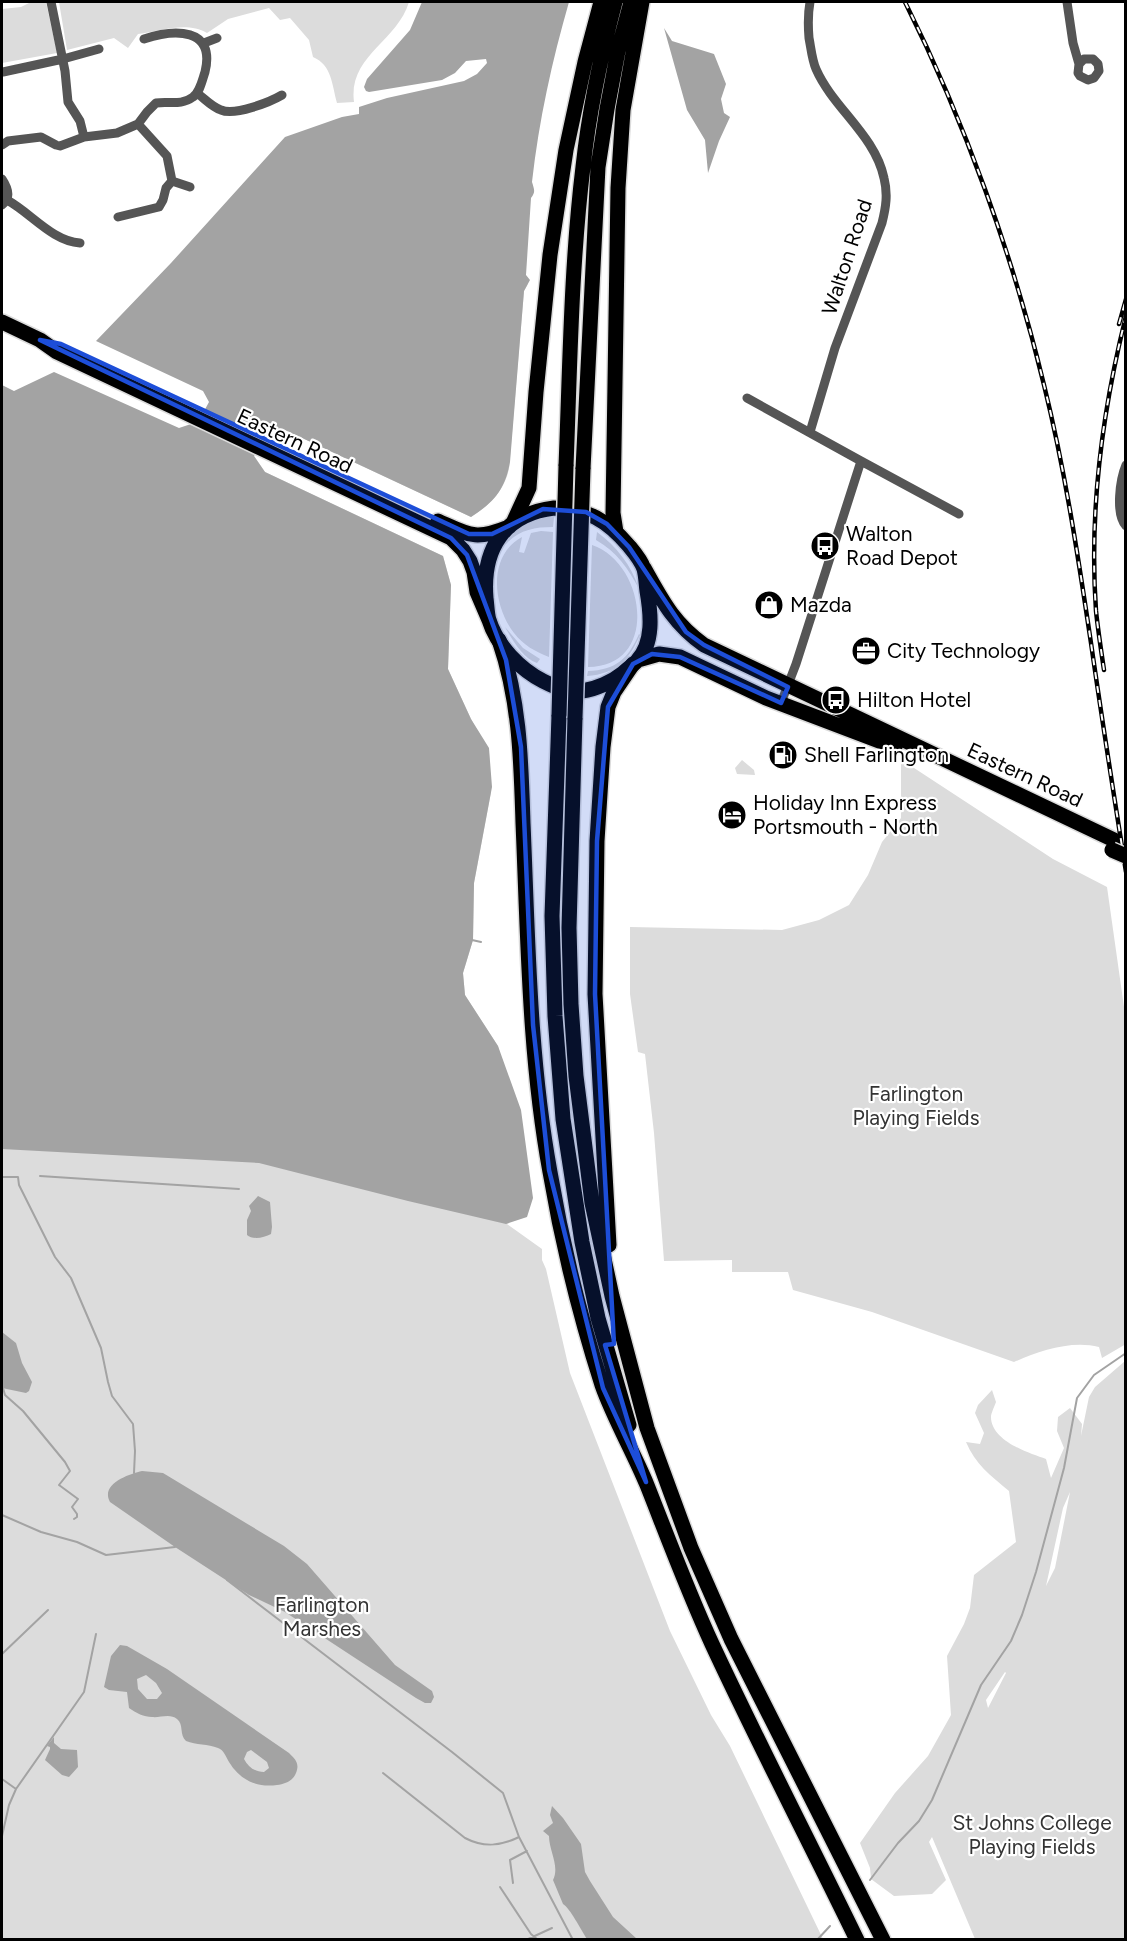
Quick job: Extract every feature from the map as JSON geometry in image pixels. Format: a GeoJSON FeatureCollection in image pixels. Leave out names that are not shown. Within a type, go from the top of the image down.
{"type":"FeatureCollection","features":[{"type":"Feature","properties":{"kind":"main road"},"geometry":{"type":"LineString","coordinates":[[601,2],[566,150],[550,255],[529,488],[511,525],[495,544],[487,562],[485,580],[489,620],[506,660],[513,690],[521,747],[532,1014],[549,1170],[569,1262],[603,1388],[646,1482],[711,1643],[857,1940]]}},
{"type":"Feature","properties":{"kind":"main road"},"geometry":{"type":"LineString","coordinates":[[615,2],[583,166],[573,289],[552,916],[555,1016],[563,1119],[582,1242],[598,1318],[646,1482]]}},
{"type":"Feature","properties":{"kind":"main road"},"geometry":{"type":"LineString","coordinates":[[632,2],[618,51],[598,167],[583,469],[569,928],[576,1076],[592,1203],[612,1296],[647,1428],[691,1548],[731,1639],[883,1940]]}},
{"type":"Feature","properties":{"kind":"main road"},"geometry":{"type":"LineString","coordinates":[[616,532],[613,513],[618,188],[623,110],[642,2]]}},
{"type":"Feature","properties":{"kind":"main road","name":"Eastern Road"},"geometry":{"type":"LineString","coordinates":[[2,322],[40,340],[61,344],[176,404],[306,465],[456,542],[470,561],[477,592],[489,620]]}},
{"type":"Feature","properties":{"kind":"main road","name":"Eastern Road"},"geometry":{"type":"LineString","coordinates":[[306,465],[469,534],[483,536],[511,525]]}},
{"type":"Feature","properties":{"kind":"main road"},"geometry":{"type":"LineString","coordinates":[[511,525],[543,509],[567,508],[586,512],[607,524],[644,568],[651,619],[646,644],[614,692],[608,707],[597,841],[595,994],[612,1296]]}},
{"type":"Feature","properties":{"kind":"main road","name":"Eastern Road"},"geometry":{"type":"LineString","coordinates":[[644,568],[673,617],[693,638],[704,645],[1119,848]]}},
{"type":"Feature","properties":{"kind":"main road"},"geometry":{"type":"LineString","coordinates":[[499,640],[514,660],[526,670],[549,684],[566,690],[594,689],[616,678],[635,662]]}},
{"type":"Feature","properties":{"kind":"main road","name":"Eastern Road"},"geometry":{"type":"LineString","coordinates":[[635,662],[659,654],[680,657],[781,703],[882,741],[1119,848]]}},
{"type":"Feature","properties":{"kind":"street"},"geometry":{"type":"LineString","coordinates":[[51,2],[69,102],[80,121],[84,137]]}},
{"type":"Feature","properties":{"kind":"street","name":"Walton Road"},"geometry":{"type":"LineString","coordinates":[[810,2],[809,32],[816,68],[832,96],[875,154],[884,176],[887,203],[882,223],[835,348],[810,432]]}},
{"type":"Feature","properties":{"kind":"street"},"geometry":{"type":"LineString","coordinates":[[1067,2],[1073,43],[1079,64]]}},
{"type":"Feature","properties":{"kind":"street"},"geometry":{"type":"LineString","coordinates":[[2,145],[8,141],[38,137],[45,138],[56,145],[66,145],[84,137],[117,133],[138,124],[156,103],[177,103],[188,100],[197,93],[206,66],[204,43],[198,37],[187,33],[144,39]]}},
{"type":"Feature","properties":{"kind":"street"},"geometry":{"type":"LineString","coordinates":[[204,43],[217,38]]}},
{"type":"Feature","properties":{"kind":"street"},"geometry":{"type":"LineString","coordinates":[[3,72],[99,49]]}},
{"type":"Feature","properties":{"kind":"street"},"geometry":{"type":"LineString","coordinates":[[197,93],[225,112],[266,104],[282,95]]}},
{"type":"Feature","properties":{"kind":"street"},"geometry":{"type":"LineString","coordinates":[[138,124],[167,156],[172,181]]}},
{"type":"Feature","properties":{"kind":"street"},"geometry":{"type":"LineString","coordinates":[[2,179],[8,191],[4,203],[27,213],[56,235],[80,243]]}},
{"type":"Feature","properties":{"kind":"street"},"geometry":{"type":"LineString","coordinates":[[172,181],[190,187]]}},
{"type":"Feature","properties":{"kind":"street"},"geometry":{"type":"LineString","coordinates":[[118,217],[159,207],[166,188],[172,181]]}},
{"type":"Feature","properties":{"kind":"street"},"geometry":{"type":"LineString","coordinates":[[747,398],[959,514]]}},
{"type":"Feature","properties":{"kind":"street"},"geometry":{"type":"LineString","coordinates":[[781,703],[861,462]]}},
{"type":"Feature","properties":{"kind":"street"},"geometry":{"type":"LineString","coordinates":[[1125,465],[1121,475],[1119,512],[1125,525]]}},
{"type":"Feature","properties":{"kind":"highlighted area"},"geometry":{"type":"Polygon","coordinates":[[[40,340],[61,344],[469,534],[492,534],[543,509],[586,512],[607,524],[629,547],[686,632],[704,645],[788,687],[781,703],[680,657],[652,654],[633,664],[608,707],[597,841],[595,994],[614,1344],[605,1345],[646,1482],[603,1388],[549,1170],[533,1025],[521,747],[506,660],[467,555],[451,538],[40,340]]]}},
{"type":"Feature","properties":{"kind":"green space"},"geometry":{"type":"Polygon","coordinates":[[[31,2],[46,2],[57,53],[2,63],[2,9],[21,7],[31,2]]]}},
{"type":"Feature","properties":{"kind":"green space"},"geometry":{"type":"Polygon","coordinates":[[[59,2],[409,2],[403,16],[358,73],[354,86],[354,102],[337,103],[328,70],[313,57],[309,40],[290,18],[280,20],[269,8],[228,19],[207,33],[199,29],[173,28],[138,34],[128,48],[114,38],[67,50],[59,2]]]}},
{"type":"Feature","properties":{"kind":"green space","name":"Farlington Marshes"},"geometry":{"type":"Polygon","coordinates":[[[528,284],[524,291],[509,469],[504,484],[495,497],[471,517],[285,430],[269,428],[254,456],[265,472],[443,556],[451,585],[448,669],[489,753],[491,792],[474,883],[473,940],[463,973],[465,995],[498,1046],[507,1081],[518,1211],[507,1224],[542,1249],[542,1260],[570,1373],[670,1631],[711,1715],[730,1746],[823,1939],[2,1939],[2,649],[218,605],[260,409],[528,284]]]}},
{"type":"Feature","properties":{"kind":"green space"},"geometry":{"type":"Polygon","coordinates":[[[554,517],[553,527],[527,530],[516,535],[506,544],[505,542],[521,528],[539,520],[554,517]]]}},
{"type":"Feature","properties":{"kind":"green space"},"geometry":{"type":"Polygon","coordinates":[[[553,532],[549,657],[530,648],[514,633],[501,609],[497,582],[503,556],[511,545],[522,537],[519,552],[524,553],[531,533],[553,532]]]}},
{"type":"Feature","properties":{"kind":"green space"},"geometry":{"type":"Polygon","coordinates":[[[597,532],[622,557],[639,589],[621,561],[596,540],[597,532]]]}},
{"type":"Feature","properties":{"kind":"green space"},"geometry":{"type":"Polygon","coordinates":[[[592,545],[610,555],[624,572],[633,592],[637,613],[635,633],[627,650],[611,662],[588,667],[592,545]]]}},
{"type":"Feature","properties":{"kind":"green space"},"geometry":{"type":"Polygon","coordinates":[[[505,627],[523,648],[540,659],[537,663],[523,653],[505,627]]]}},
{"type":"Feature","properties":{"kind":"green space"},"geometry":{"type":"Polygon","coordinates":[[[639,634],[631,652],[614,669],[587,676],[588,671],[606,668],[620,661],[630,650],[639,634]]]}},
{"type":"Feature","properties":{"kind":"green space"},"geometry":{"type":"Polygon","coordinates":[[[742,760],[754,770],[755,775],[737,774],[735,768],[742,760]]]}},
{"type":"Feature","properties":{"kind":"green space","name":"Farlington Playing Fields"},"geometry":{"type":"Polygon","coordinates":[[[901,763],[911,766],[1053,859],[1107,887],[1126,1021],[1126,1344],[1102,1358],[1099,1347],[1077,1345],[1044,1351],[1014,1362],[872,1312],[793,1290],[788,1272],[732,1272],[732,1260],[664,1261],[645,1054],[638,1052],[630,994],[630,927],[782,930],[819,920],[849,905],[868,875],[882,842],[901,818],[901,763]]]}},
{"type":"Feature","properties":{"kind":"green space","name":"St Johns College Playing Fields"},"geometry":{"type":"Polygon","coordinates":[[[1125,1361],[1125,1939],[975,1939],[932,1837],[929,1842],[946,1880],[932,1894],[894,1896],[871,1879],[870,1868],[860,1843],[895,1793],[928,1756],[951,1715],[947,1656],[970,1608],[974,1575],[1016,1542],[1009,1491],[979,1463],[966,1442],[980,1444],[984,1433],[975,1413],[978,1405],[992,1390],[996,1402],[991,1416],[992,1424],[997,1432],[1011,1444],[1046,1459],[1051,1478],[1064,1448],[1057,1431],[1058,1417],[1070,1408],[1082,1424],[1081,1436],[1089,1397],[1095,1387],[1125,1361]],[[1070,1492],[1063,1508],[1046,1586],[1055,1568],[1070,1492]],[[1006,1673],[986,1700],[988,1708],[1006,1673]]]}},
{"type":"Feature","properties":{"kind":"shaded area"},"geometry":{"type":"Polygon","coordinates":[[[422,2],[569,2],[547,91],[532,182],[534,192],[531,198],[526,275],[530,280],[524,291],[508,472],[502,488],[486,506],[471,517],[285,430],[269,428],[254,456],[265,472],[443,556],[451,585],[448,669],[471,719],[489,748],[492,787],[474,883],[473,940],[463,973],[465,995],[498,1046],[521,1110],[533,1198],[527,1217],[506,1224],[259,1163],[2,1149],[2,385],[14,391],[54,372],[179,428],[191,424],[196,426],[209,402],[203,391],[96,341],[171,263],[285,137],[342,117],[359,114],[359,107],[387,98],[464,81],[477,74],[487,63],[486,59],[466,61],[455,73],[442,80],[366,91],[364,87],[367,79],[410,30],[422,2]]]}},
{"type":"Feature","properties":{"kind":"shaded area"},"geometry":{"type":"Polygon","coordinates":[[[664,28],[672,41],[714,54],[726,84],[721,99],[724,113],[730,117],[708,173],[705,140],[687,110],[664,28]]]}},
{"type":"Feature","properties":{"kind":"shaded area"},"geometry":{"type":"Polygon","coordinates":[[[258,1196],[270,1202],[272,1227],[271,1234],[255,1238],[247,1235],[247,1220],[251,1211],[249,1206],[258,1196]]]}},
{"type":"Feature","properties":{"kind":"shaded area"},"geometry":{"type":"Polygon","coordinates":[[[2,1332],[16,1343],[22,1363],[32,1382],[26,1393],[2,1388],[2,1332]]]}},
{"type":"Feature","properties":{"kind":"shaded area"},"geometry":{"type":"Polygon","coordinates":[[[142,1471],[163,1473],[284,1546],[307,1564],[395,1665],[432,1691],[434,1697],[431,1703],[425,1703],[416,1698],[285,1612],[249,1595],[110,1502],[108,1496],[112,1485],[124,1477],[142,1471]]]}},
{"type":"Feature","properties":{"kind":"shaded area"},"geometry":{"type":"Polygon","coordinates":[[[120,1645],[127,1646],[167,1669],[289,1753],[297,1764],[295,1776],[283,1784],[270,1786],[256,1784],[238,1774],[220,1749],[186,1741],[179,1721],[174,1717],[149,1717],[132,1710],[129,1708],[127,1692],[109,1690],[104,1687],[111,1656],[120,1645]],[[146,1675],[137,1679],[138,1689],[147,1699],[157,1699],[162,1693],[156,1683],[146,1675]],[[251,1750],[247,1752],[244,1759],[250,1767],[264,1772],[269,1768],[267,1762],[251,1750]]]}},
{"type":"Feature","properties":{"kind":"shaded area"},"geometry":{"type":"Polygon","coordinates":[[[54,1737],[54,1743],[61,1749],[77,1750],[78,1767],[69,1777],[62,1775],[45,1760],[50,1749],[47,1746],[54,1737]]]}},
{"type":"Feature","properties":{"kind":"shaded area"},"geometry":{"type":"Polygon","coordinates":[[[552,1806],[581,1844],[585,1872],[613,1917],[637,1939],[587,1939],[563,1904],[553,1880],[555,1864],[549,1836],[543,1831],[553,1823],[550,1815],[552,1806]]]}},
{"type":"Feature","properties":{"kind":"waterway"},"geometry":{"type":"LineString","coordinates":[[472,940],[481,942]]}},
{"type":"Feature","properties":{"kind":"waterway"},"geometry":{"type":"LineString","coordinates":[[40,1176],[239,1189]]}},
{"type":"Feature","properties":{"kind":"waterway"},"geometry":{"type":"LineString","coordinates":[[2,1177],[18,1177],[19,1185],[55,1257],[71,1278],[101,1348],[112,1396],[133,1424],[134,1473]]}},
{"type":"Feature","properties":{"kind":"waterway"},"geometry":{"type":"LineString","coordinates":[[870,1880],[898,1843],[919,1821],[932,1800],[981,1685],[1011,1641],[1036,1572],[1064,1468],[1077,1398],[1094,1375],[1126,1353]]}},
{"type":"Feature","properties":{"kind":"waterway"},"geometry":{"type":"LineString","coordinates":[[3,1388],[5,1395],[23,1411],[70,1471],[59,1485],[78,1499],[72,1507],[77,1514],[74,1519]]}},
{"type":"Feature","properties":{"kind":"waterway"},"geometry":{"type":"LineString","coordinates":[[2,1515],[41,1532],[77,1542],[106,1555],[175,1547]]}},
{"type":"Feature","properties":{"kind":"waterway"},"geometry":{"type":"LineString","coordinates":[[227,1580],[503,1793],[519,1837],[573,1940]]}},
{"type":"Feature","properties":{"kind":"waterway"},"geometry":{"type":"LineString","coordinates":[[2,1654],[48,1610]]}},
{"type":"Feature","properties":{"kind":"waterway"},"geometry":{"type":"LineString","coordinates":[[2,1836],[9,1805],[16,1789],[84,1692],[96,1634]]}},
{"type":"Feature","properties":{"kind":"waterway"},"geometry":{"type":"LineString","coordinates":[[383,1773],[465,1838],[492,1845],[519,1837]]}},
{"type":"Feature","properties":{"kind":"waterway"},"geometry":{"type":"LineString","coordinates":[[2,1779],[16,1789]]}},
{"type":"Feature","properties":{"kind":"waterway"},"geometry":{"type":"LineString","coordinates":[[513,1883],[510,1860],[527,1851]]}},
{"type":"Feature","properties":{"kind":"waterway"},"geometry":{"type":"LineString","coordinates":[[500,1887],[531,1934],[538,1940]]}},
{"type":"Feature","properties":{"kind":"waterway"},"geometry":{"type":"LineString","coordinates":[[817,1940],[830,1926]]}},
{"type":"Feature","properties":{"kind":"waterway"},"geometry":{"type":"LineString","coordinates":[[526,1940],[552,1928]]}},
{"type":"Feature","properties":{"kind":"railway"},"geometry":{"type":"LineString","coordinates":[[905,2],[967,141],[1002,238],[1032,336],[1058,449],[1076,546],[1126,872]]}},
{"type":"Feature","properties":{"kind":"railway"},"geometry":{"type":"LineString","coordinates":[[1119,324],[1126,299]]}},
{"type":"Feature","properties":{"kind":"railway"},"geometry":{"type":"LineString","coordinates":[[1104,670],[1096,611],[1094,574],[1096,499],[1104,425],[1126,316]]}},
{"type":"Feature","properties":{"kind":"place","name":"Walton Road Depot"},"geometry":{"type":"Point","coordinates":[825,546]}},
{"type":"Feature","properties":{"kind":"place","name":"Mazda"},"geometry":{"type":"Point","coordinates":[769,605]}},
{"type":"Feature","properties":{"kind":"place","name":"City Technology"},"geometry":{"type":"Point","coordinates":[866,651]}},
{"type":"Feature","properties":{"kind":"place","name":"Hilton Hotel"},"geometry":{"type":"Point","coordinates":[836,700]}},
{"type":"Feature","properties":{"kind":"place","name":"Shell Farlington"},"geometry":{"type":"Point","coordinates":[783,755]}},
{"type":"Feature","properties":{"kind":"place","name":"Holiday Inn Express Portsmouth - North"},"geometry":{"type":"Point","coordinates":[732,815]}}]}
